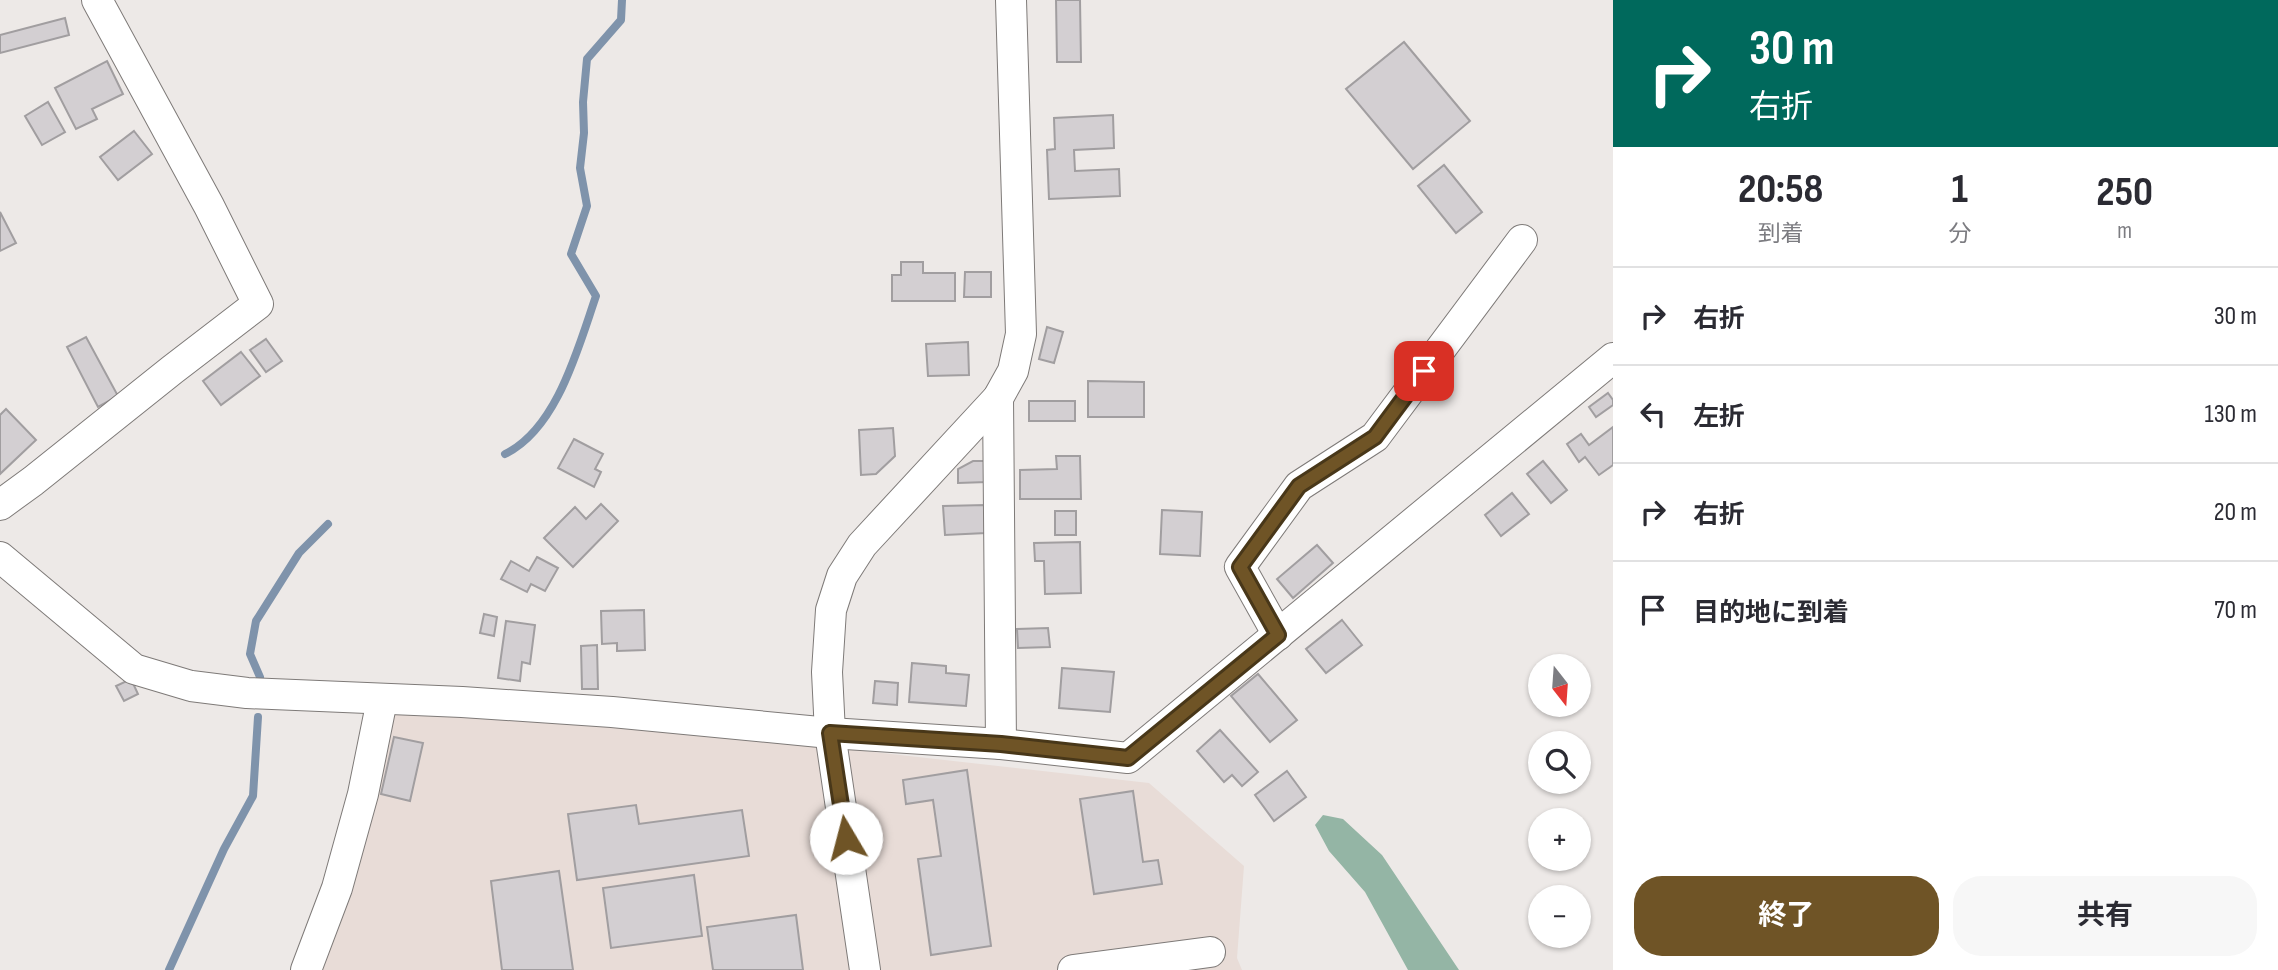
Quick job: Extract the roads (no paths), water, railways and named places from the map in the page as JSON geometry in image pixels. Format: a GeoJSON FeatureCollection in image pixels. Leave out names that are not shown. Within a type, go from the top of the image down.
{"type":"FeatureCollection","features":[{"type":"Feature","properties":{"kind":"street"},"geometry":{"type":"LineString","coordinates":[[0,505],[258,304],[209,206],[97,0]]}},
{"type":"Feature","properties":{"kind":"street"},"geometry":{"type":"LineString","coordinates":[[865,970],[830,733],[827,672],[831,610],[842,576],[862,545],[998,398],[1013,371],[1021,334],[1012,0]]}},
{"type":"Feature","properties":{"kind":"street"},"geometry":{"type":"LineString","coordinates":[[1278,635],[1240,567],[1299,486],[1375,437],[1522,240]]}},
{"type":"Feature","properties":{"kind":"street"},"geometry":{"type":"LineString","coordinates":[[0,557],[134,669],[191,686],[247,692],[612,712],[830,733],[1001,744],[1128,758],[1613,358]]}},
{"type":"Feature","properties":{"kind":"street"},"geometry":{"type":"LineString","coordinates":[[998,398],[1001,744]]}},
{"type":"Feature","properties":{"kind":"street"},"geometry":{"type":"LineString","coordinates":[[306,970],[337,888],[363,794],[382,700]]}},
{"type":"Feature","properties":{"kind":"street"},"geometry":{"type":"LineString","coordinates":[[1073,970],[1210,952]]}},
{"type":"Feature","properties":{"kind":"waterway"},"geometry":{"type":"LineString","coordinates":[[505,454],[523,442],[539,426],[552,407],[573,362],[596,296],[571,254],[587,206],[580,168],[584,133],[583,102],[587,59],[621,20],[622,0]]}},
{"type":"Feature","properties":{"kind":"waterway"},"geometry":{"type":"LineString","coordinates":[[260,677],[250,654],[256,621],[299,553],[328,524]]}},
{"type":"Feature","properties":{"kind":"waterway"},"geometry":{"type":"LineString","coordinates":[[169,970],[224,849],[253,796],[258,717]]}}]}
